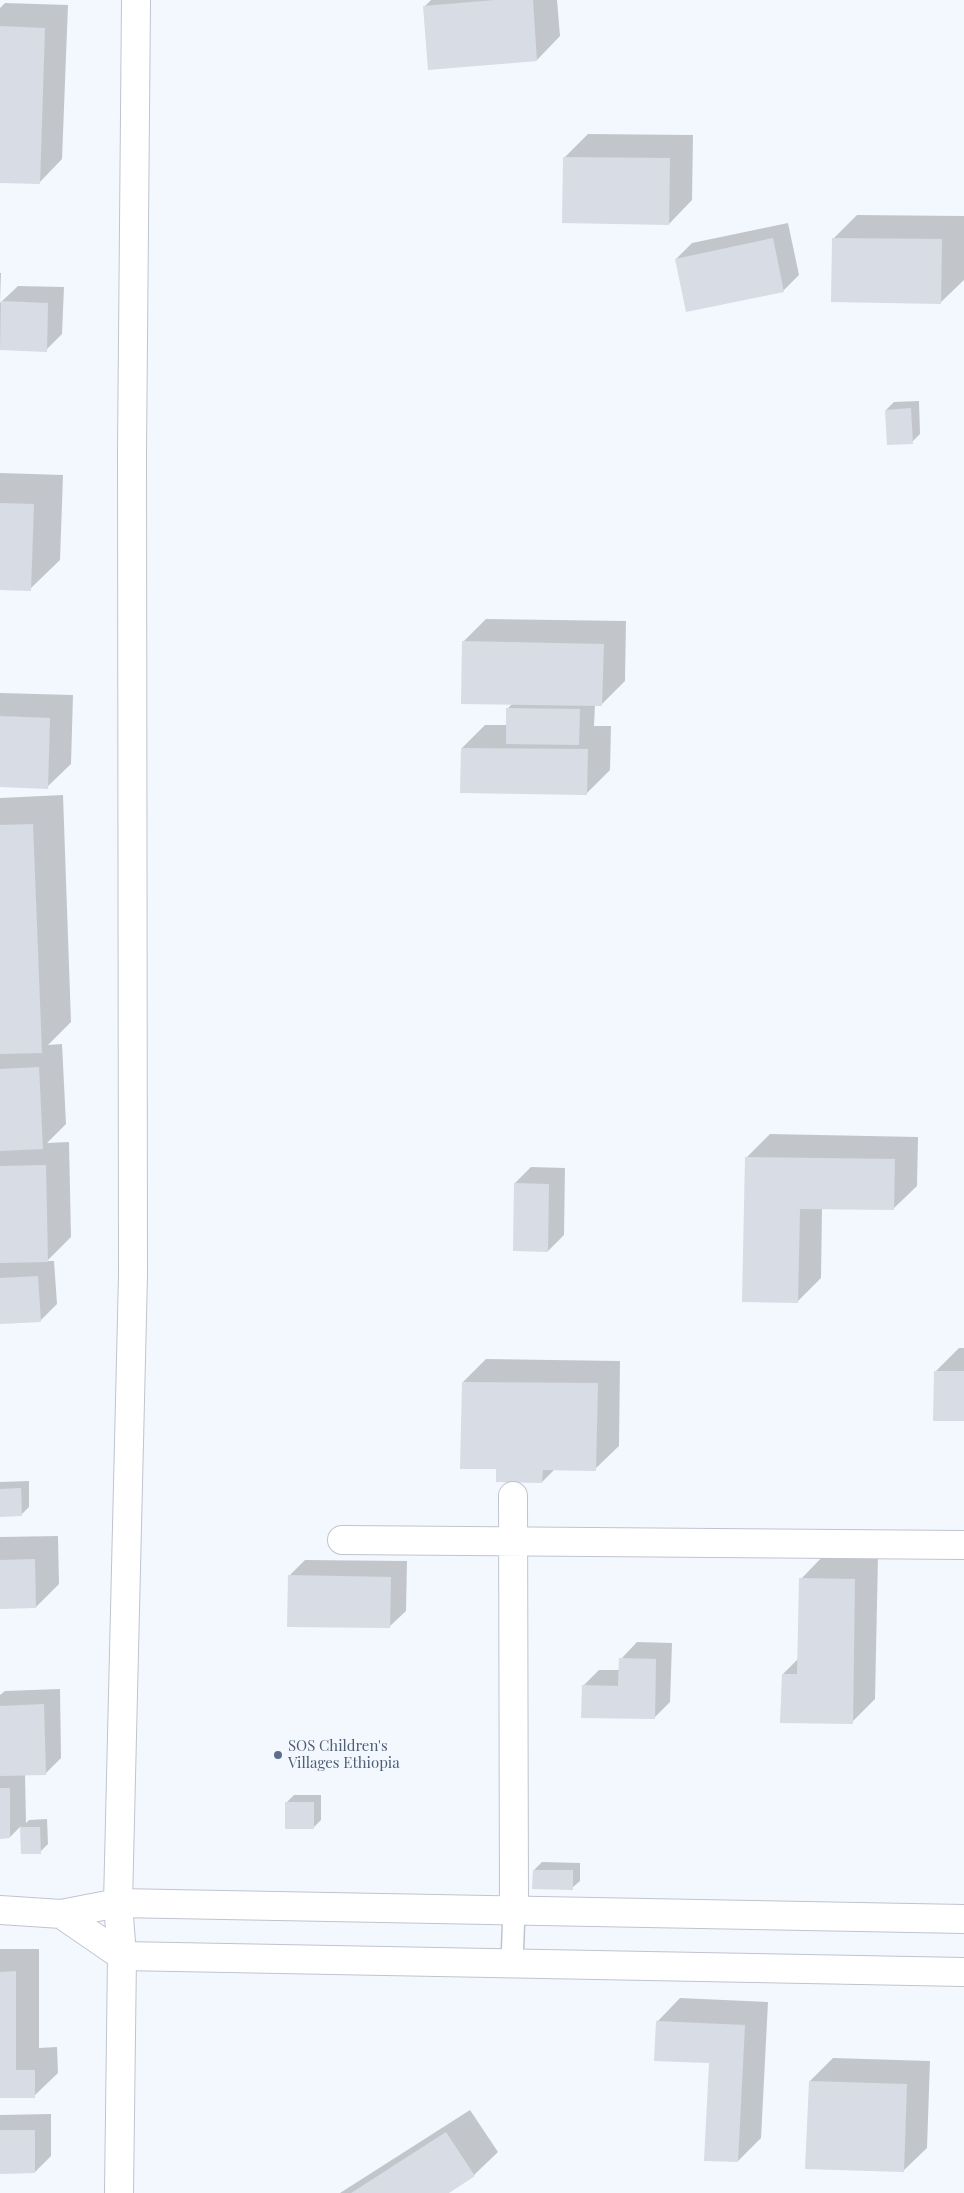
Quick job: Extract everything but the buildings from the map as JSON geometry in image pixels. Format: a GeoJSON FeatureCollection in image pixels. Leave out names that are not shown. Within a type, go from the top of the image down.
{"type":"FeatureCollection","features":[{"type":"Feature","properties":{"kind":"street"},"geometry":{"type":"LineString","coordinates":[[119,2193],[122,1956],[118,1903],[133,1275],[132,452],[136,0]]}},
{"type":"Feature","properties":{"kind":"street"},"geometry":{"type":"LineString","coordinates":[[513,1496],[514,1909]]}},
{"type":"Feature","properties":{"kind":"street"},"geometry":{"type":"LineString","coordinates":[[342,1540],[964,1545]]}},
{"type":"Feature","properties":{"kind":"street"},"geometry":{"type":"LineString","coordinates":[[0,1910],[61,1914],[118,1903],[964,1919]]}},
{"type":"Feature","properties":{"kind":"street"},"geometry":{"type":"LineString","coordinates":[[61,1914],[122,1956],[964,1972]]}},
{"type":"Feature","properties":{"kind":"lane"},"geometry":{"type":"LineString","coordinates":[[512,1964],[514,1909]]}},
{"type":"Feature","properties":{"kind":"place","name":"SOS Children's Villages Ethiopia"},"geometry":{"type":"Point","coordinates":[278,1755]}}]}
